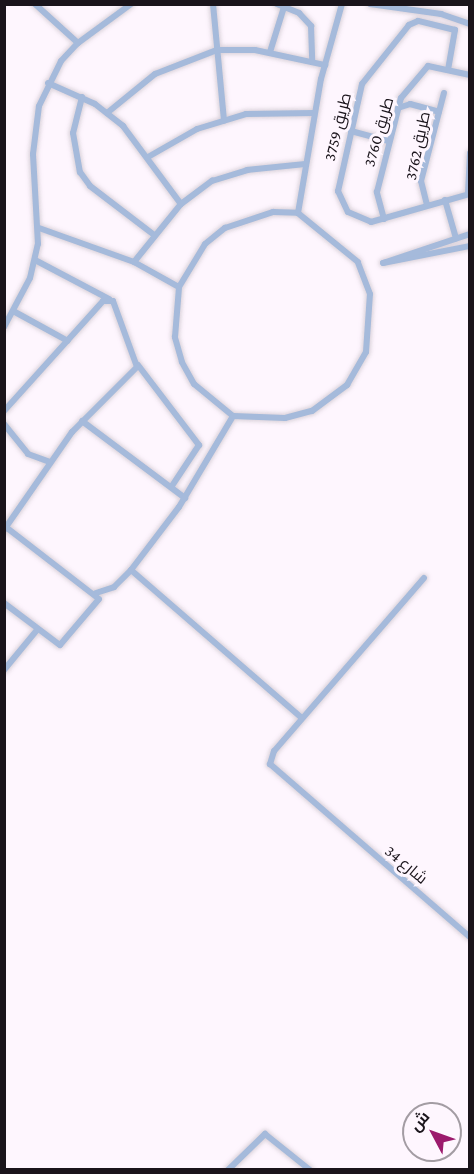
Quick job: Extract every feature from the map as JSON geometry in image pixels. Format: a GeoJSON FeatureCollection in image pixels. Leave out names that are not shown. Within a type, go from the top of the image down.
{"type":"FeatureCollection","features":[{"type":"Feature","properties":{"kind":"street"},"geometry":{"type":"LineString","coordinates":[[35,4],[78,43]]}},
{"type":"Feature","properties":{"kind":"street"},"geometry":{"type":"LineString","coordinates":[[4,327],[15,312],[35,260],[39,228],[34,130],[48,83],[78,43],[131,4]]}},
{"type":"Feature","properties":{"kind":"street"},"geometry":{"type":"LineString","coordinates":[[213,4],[224,120]]}},
{"type":"Feature","properties":{"kind":"street"},"geometry":{"type":"LineString","coordinates":[[298,213],[314,113],[342,4]]}},
{"type":"Feature","properties":{"kind":"street"},"geometry":{"type":"LineString","coordinates":[[370,4],[441,14],[470,24]]}},
{"type":"Feature","properties":{"kind":"street"},"geometry":{"type":"LineString","coordinates":[[270,52],[281,6],[311,26],[312,62]]}},
{"type":"Feature","properties":{"kind":"street","name":"طريق 3759"},"geometry":{"type":"LineString","coordinates":[[448,70],[455,30],[411,23],[364,82],[338,182],[340,200],[359,219],[384,219],[469,194]]}},
{"type":"Feature","properties":{"kind":"street"},"geometry":{"type":"LineString","coordinates":[[107,112],[155,74],[216,50],[270,52],[325,65]]}},
{"type":"Feature","properties":{"kind":"street","name":"طريق 3760"},"geometry":{"type":"LineString","coordinates":[[384,219],[376,195],[398,109],[405,93],[428,66],[470,75]]}},
{"type":"Feature","properties":{"kind":"street"},"geometry":{"type":"LineString","coordinates":[[48,83],[82,97],[107,112],[148,157],[181,204]]}},
{"type":"Feature","properties":{"kind":"street"},"geometry":{"type":"LineString","coordinates":[[405,93],[410,104]]}},
{"type":"Feature","properties":{"kind":"street","name":"طريق 3762"},"geometry":{"type":"LineString","coordinates":[[427,205],[421,181],[444,93]]}},
{"type":"Feature","properties":{"kind":"street"},"geometry":{"type":"LineString","coordinates":[[82,97],[73,133],[80,172],[90,186],[154,235]]}},
{"type":"Feature","properties":{"kind":"street"},"geometry":{"type":"LineString","coordinates":[[398,109],[410,104],[439,112]]}},
{"type":"Feature","properties":{"kind":"street"},"geometry":{"type":"LineString","coordinates":[[148,157],[224,120],[269,110],[314,113]]}},
{"type":"Feature","properties":{"kind":"street"},"geometry":{"type":"LineString","coordinates":[[351,131],[389,141]]}},
{"type":"Feature","properties":{"kind":"street"},"geometry":{"type":"LineString","coordinates":[[469,194],[464,174],[470,153]]}},
{"type":"Feature","properties":{"kind":"street"},"geometry":{"type":"LineString","coordinates":[[134,262],[181,204],[212,181],[247,170],[305,164]]}},
{"type":"Feature","properties":{"kind":"street"},"geometry":{"type":"LineString","coordinates":[[445,200],[456,238]]}},
{"type":"Feature","properties":{"kind":"street"},"geometry":{"type":"LineString","coordinates":[[273,212],[298,213],[358,262],[370,294],[366,352],[347,385],[312,411],[285,418],[233,416],[194,384],[182,362],[174,320],[178,287],[189,264],[225,228],[273,212]]}},
{"type":"Feature","properties":{"kind":"street"},"geometry":{"type":"LineString","coordinates":[[39,228],[134,262],[178,287]]}},
{"type":"Feature","properties":{"kind":"street"},"geometry":{"type":"LineString","coordinates":[[470,234],[381,265],[470,246]]}},
{"type":"Feature","properties":{"kind":"street"},"geometry":{"type":"LineString","coordinates":[[35,260],[109,299],[123,317],[138,364],[199,445],[172,486]]}},
{"type":"Feature","properties":{"kind":"street"},"geometry":{"type":"LineString","coordinates":[[4,411],[109,299]]}},
{"type":"Feature","properties":{"kind":"street"},"geometry":{"type":"LineString","coordinates":[[15,312],[68,341]]}},
{"type":"Feature","properties":{"kind":"street"},"geometry":{"type":"LineString","coordinates":[[4,603],[37,630],[65,645],[98,604],[96,593],[5,528],[50,462],[82,421],[138,364]]}},
{"type":"Feature","properties":{"kind":"street"},"geometry":{"type":"LineString","coordinates":[[96,593],[114,587],[131,570],[185,498],[233,416]]}},
{"type":"Feature","properties":{"kind":"street"},"geometry":{"type":"LineString","coordinates":[[82,421],[172,486],[185,498]]}},
{"type":"Feature","properties":{"kind":"street"},"geometry":{"type":"LineString","coordinates":[[4,424],[28,454],[50,462]]}},
{"type":"Feature","properties":{"kind":"street"},"geometry":{"type":"LineString","coordinates":[[131,570],[302,718],[424,578]]}},
{"type":"Feature","properties":{"kind":"street"},"geometry":{"type":"LineString","coordinates":[[4,669],[37,630]]}},
{"type":"Feature","properties":{"kind":"street","name":"شارع 34"},"geometry":{"type":"LineString","coordinates":[[302,718],[271,754],[270,764],[325,814],[470,937]]}},
{"type":"Feature","properties":{"kind":"street"},"geometry":{"type":"LineString","coordinates":[[228,1170],[265,1134],[310,1170]]}}]}
